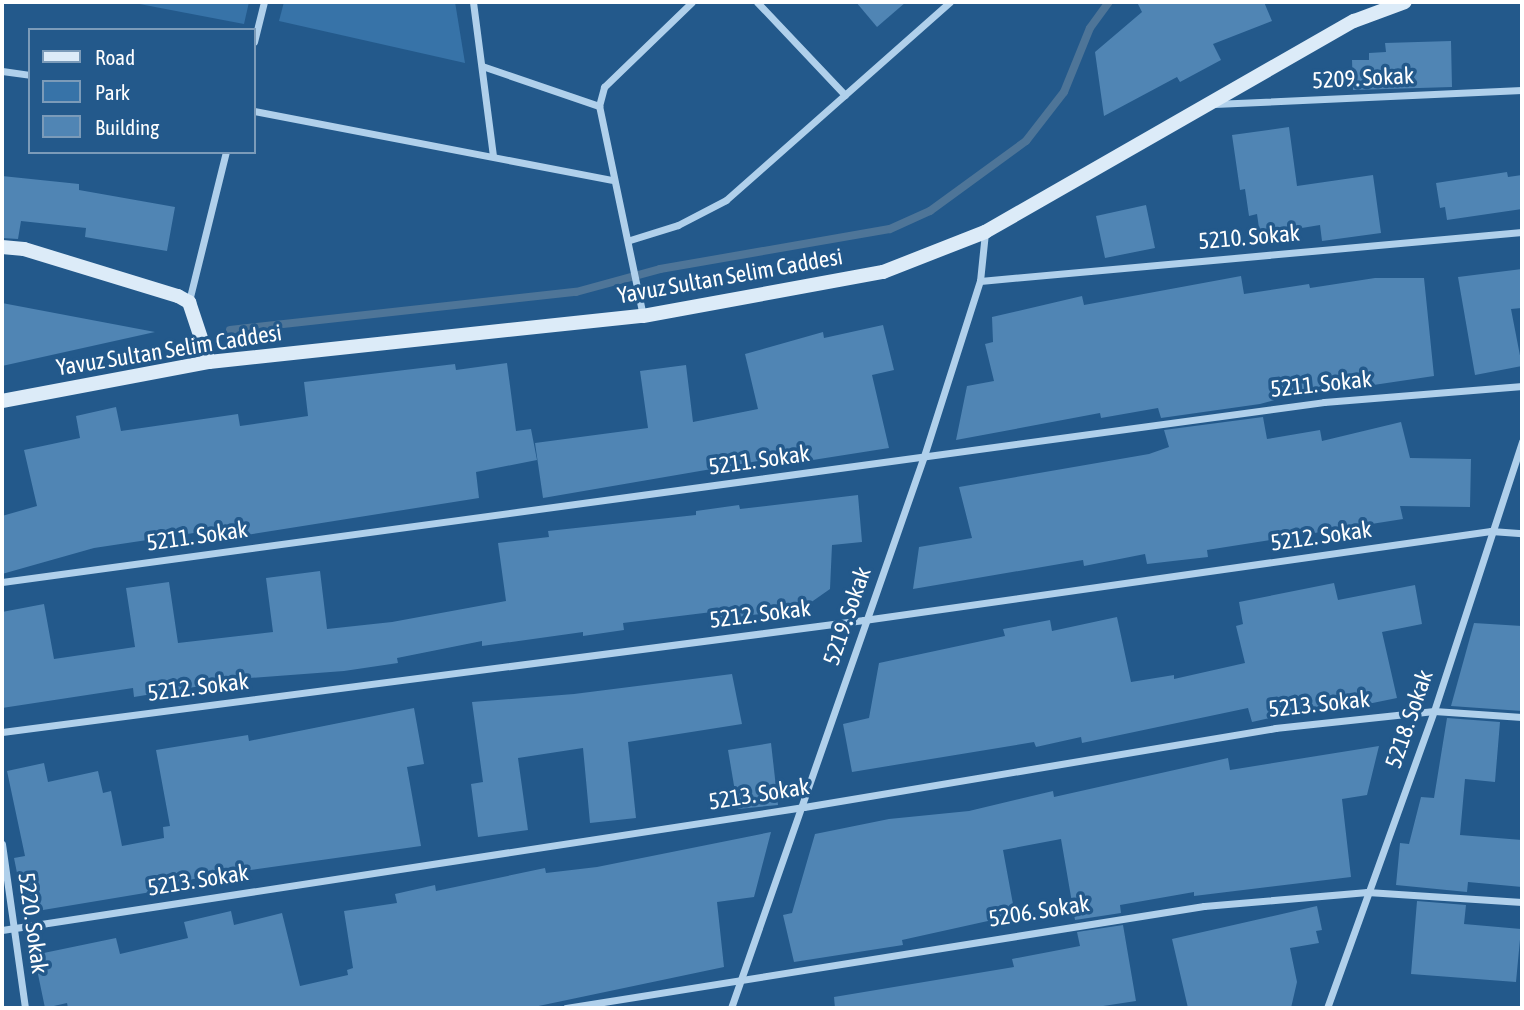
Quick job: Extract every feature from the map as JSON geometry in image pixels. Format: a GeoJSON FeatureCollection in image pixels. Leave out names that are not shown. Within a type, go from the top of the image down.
{"type":"FeatureCollection","features":[{"type":"Feature","properties":{"kind":"street"},"geometry":{"type":"LineString","coordinates":[[256,34],[264,2]]}},
{"type":"Feature","properties":{"kind":"street"},"geometry":{"type":"LineString","coordinates":[[472,2],[493,155]]}},
{"type":"Feature","properties":{"kind":"street"},"geometry":{"type":"LineString","coordinates":[[643,316],[630,240],[611,180],[599,106],[604,86],[692,2]]}},
{"type":"Feature","properties":{"kind":"street"},"geometry":{"type":"LineString","coordinates":[[757,2],[845,95]]}},
{"type":"Feature","properties":{"kind":"street"},"geometry":{"type":"LineString","coordinates":[[630,240],[677,225],[726,200],[950,2]]}},
{"type":"Feature","properties":{"kind":"street","name":"Yavuz Sultan Selim Caddesi"},"geometry":{"type":"LineString","coordinates":[[2,401],[209,362],[643,316],[883,272],[985,232],[1354,21],[1405,2]]}},
{"type":"Feature","properties":{"kind":"street"},"geometry":{"type":"LineString","coordinates":[[482,66],[599,106]]}},
{"type":"Feature","properties":{"kind":"street"},"geometry":{"type":"LineString","coordinates":[[2,71],[28,75]]}},
{"type":"Feature","properties":{"kind":"street","name":"5209. Sokak"},"geometry":{"type":"LineString","coordinates":[[1206,105],[1522,90]]}},
{"type":"Feature","properties":{"kind":"street"},"geometry":{"type":"LineString","coordinates":[[256,111],[493,155],[611,180]]}},
{"type":"Feature","properties":{"kind":"street"},"geometry":{"type":"LineString","coordinates":[[209,362],[189,302],[226,154]]}},
{"type":"Feature","properties":{"kind":"street","name":"5219. Sokak"},"geometry":{"type":"LineString","coordinates":[[731,1008],[923,456],[980,281],[985,232]]}},
{"type":"Feature","properties":{"kind":"street","name":"5210. Sokak"},"geometry":{"type":"LineString","coordinates":[[980,281],[1522,232]]}},
{"type":"Feature","properties":{"kind":"street"},"geometry":{"type":"LineString","coordinates":[[2,247],[24,249],[189,302]]}},
{"type":"Feature","properties":{"kind":"street","name":"5211. Sokak"},"geometry":{"type":"LineString","coordinates":[[2,582],[1324,402],[1522,386]]}},
{"type":"Feature","properties":{"kind":"street","name":"5218. Sokak"},"geometry":{"type":"LineString","coordinates":[[1327,1008],[1434,711],[1522,441]]}},
{"type":"Feature","properties":{"kind":"street","name":"5212. Sokak"},"geometry":{"type":"LineString","coordinates":[[2,732],[864,620],[1491,531],[1522,533]]}},
{"type":"Feature","properties":{"kind":"street","name":"5213. Sokak"},"geometry":{"type":"LineString","coordinates":[[2,930],[803,807],[1262,730],[1434,711],[1522,717]]}},
{"type":"Feature","properties":{"kind":"street","name":"5220. Sokak"},"geometry":{"type":"LineString","coordinates":[[2,844],[25,1008]]}},
{"type":"Feature","properties":{"kind":"street","name":"5206. Sokak"},"geometry":{"type":"LineString","coordinates":[[566,1008],[1204,905],[1367,892],[1522,902]]}},
{"type":"Feature","properties":{"kind":"green space"},"geometry":{"type":"Polygon","coordinates":[[[129,2],[249,2],[244,24],[129,2]]]}},
{"type":"Feature","properties":{"kind":"green space"},"geometry":{"type":"Polygon","coordinates":[[[284,2],[455,2],[465,63],[279,21],[284,2]]]}},
{"type":"Feature","properties":{"kind":"building"},"geometry":{"type":"Polygon","coordinates":[[[856,2],[906,2],[877,27],[856,2]]]}},
{"type":"Feature","properties":{"kind":"building"},"geometry":{"type":"Polygon","coordinates":[[[1137,2],[1264,2],[1272,21],[1213,44],[1221,60],[1180,82],[1177,77],[1104,116],[1095,52],[1142,12],[1137,2]]]}},
{"type":"Feature","properties":{"kind":"building"},"geometry":{"type":"Polygon","coordinates":[[[1451,41],[1452,87],[1353,90],[1352,60],[1369,60],[1369,53],[1386,52],[1385,43],[1451,41]]]}},
{"type":"Feature","properties":{"kind":"building"},"geometry":{"type":"Polygon","coordinates":[[[1289,127],[1297,186],[1373,175],[1381,233],[1322,241],[1320,225],[1260,235],[1257,214],[1249,216],[1245,189],[1240,190],[1232,135],[1289,127]]]}},
{"type":"Feature","properties":{"kind":"building"},"geometry":{"type":"Polygon","coordinates":[[[1507,172],[1508,177],[1522,175],[1522,209],[1447,220],[1445,207],[1440,208],[1436,183],[1507,172]]]}},
{"type":"Feature","properties":{"kind":"building"},"geometry":{"type":"Polygon","coordinates":[[[2,176],[79,184],[79,190],[175,207],[167,251],[85,237],[86,228],[21,221],[18,239],[2,238],[2,176]]]}},
{"type":"Feature","properties":{"kind":"building"},"geometry":{"type":"Polygon","coordinates":[[[1146,205],[1155,248],[1105,258],[1096,216],[1146,205]]]}},
{"type":"Feature","properties":{"kind":"building"},"geometry":{"type":"Polygon","coordinates":[[[1522,269],[1522,308],[1511,309],[1522,366],[1475,375],[1458,277],[1522,269]]]}},
{"type":"Feature","properties":{"kind":"building"},"geometry":{"type":"Polygon","coordinates":[[[1241,276],[1244,294],[1375,278],[1424,278],[1434,376],[1333,391],[1332,384],[1260,404],[1161,418],[1158,408],[1101,418],[1100,413],[956,440],[967,386],[994,381],[985,344],[993,342],[992,317],[1082,296],[1084,305],[1241,276]]]}},
{"type":"Feature","properties":{"kind":"building"},"geometry":{"type":"Polygon","coordinates":[[[2,303],[155,332],[2,366],[2,303]]]}},
{"type":"Feature","properties":{"kind":"building"},"geometry":{"type":"Polygon","coordinates":[[[883,325],[894,370],[872,375],[889,448],[800,462],[799,454],[543,498],[535,443],[648,428],[640,371],[686,365],[693,422],[758,409],[745,354],[823,332],[824,338],[883,325]]]}},
{"type":"Feature","properties":{"kind":"building"},"geometry":{"type":"Polygon","coordinates":[[[507,363],[516,431],[531,429],[537,460],[476,472],[479,498],[208,541],[207,531],[94,548],[2,574],[2,516],[37,506],[24,450],[80,438],[76,416],[116,407],[121,431],[238,414],[240,426],[308,416],[304,382],[455,364],[456,370],[507,363]]]}},
{"type":"Feature","properties":{"kind":"building"},"geometry":{"type":"Polygon","coordinates":[[[1263,417],[1267,439],[1320,430],[1322,441],[1401,422],[1410,458],[1471,459],[1470,507],[1400,506],[1403,519],[1207,550],[1208,557],[1147,564],[1145,554],[1084,566],[1083,560],[913,589],[919,547],[972,538],[959,487],[1149,454],[1169,447],[1164,430],[1263,417]]]}},
{"type":"Feature","properties":{"kind":"building"},"geometry":{"type":"Polygon","coordinates":[[[858,495],[862,542],[832,545],[830,589],[810,603],[767,605],[768,613],[712,620],[712,612],[623,623],[624,630],[583,636],[583,632],[482,646],[482,641],[397,658],[398,663],[344,671],[249,678],[134,697],[133,688],[2,708],[2,612],[44,604],[54,659],[135,647],[126,588],[169,582],[178,643],[273,632],[266,578],[320,571],[327,629],[392,622],[506,601],[498,543],[549,537],[548,531],[696,515],[696,511],[739,505],[740,509],[858,495]]]}},
{"type":"Feature","properties":{"kind":"building"},"geometry":{"type":"Polygon","coordinates":[[[1334,583],[1338,600],[1415,585],[1422,624],[1382,632],[1397,698],[1358,706],[1356,698],[1252,722],[1248,708],[1082,743],[1081,737],[1036,747],[1034,742],[852,772],[843,724],[869,718],[879,663],[1005,636],[1003,629],[1050,620],[1052,631],[1117,617],[1131,682],[1174,675],[1174,679],[1245,663],[1236,626],[1243,624],[1239,602],[1334,583]]]}},
{"type":"Feature","properties":{"kind":"building"},"geometry":{"type":"Polygon","coordinates":[[[1474,623],[1522,626],[1522,711],[1451,706],[1474,623]]]}},
{"type":"Feature","properties":{"kind":"building"},"geometry":{"type":"Polygon","coordinates":[[[732,674],[742,724],[628,742],[636,818],[590,823],[583,748],[518,758],[528,830],[478,837],[471,784],[483,782],[472,702],[574,694],[732,674]]]}},
{"type":"Feature","properties":{"kind":"building"},"geometry":{"type":"Polygon","coordinates":[[[414,708],[424,764],[407,767],[421,846],[215,875],[162,885],[163,890],[25,913],[14,858],[25,856],[7,771],[44,763],[48,782],[98,771],[103,793],[111,791],[122,846],[164,838],[163,827],[170,826],[156,750],[248,735],[249,741],[414,708]]]}},
{"type":"Feature","properties":{"kind":"building"},"geometry":{"type":"Polygon","coordinates":[[[1447,718],[1500,722],[1495,782],[1465,779],[1460,835],[1522,840],[1522,887],[1468,882],[1467,892],[1396,885],[1400,843],[1409,844],[1421,797],[1434,798],[1447,718]]]}},
{"type":"Feature","properties":{"kind":"building"},"geometry":{"type":"Polygon","coordinates":[[[771,743],[778,805],[738,809],[728,750],[771,743]]]}},
{"type":"Feature","properties":{"kind":"building"},"geometry":{"type":"Polygon","coordinates":[[[1379,746],[1367,795],[1342,799],[1351,877],[1194,896],[1194,892],[1120,905],[1121,913],[1075,920],[1061,839],[1003,850],[1015,915],[902,940],[903,945],[794,962],[783,915],[792,913],[815,834],[889,819],[969,811],[1053,791],[1054,797],[1228,758],[1230,770],[1379,746]]]}},
{"type":"Feature","properties":{"kind":"building"},"geometry":{"type":"Polygon","coordinates":[[[771,832],[754,897],[717,902],[724,967],[529,1008],[68,1008],[67,1003],[45,1008],[34,955],[116,938],[120,954],[188,938],[184,922],[231,911],[234,925],[282,913],[300,986],[348,975],[347,970],[353,968],[344,911],[397,903],[395,894],[435,885],[436,891],[545,868],[546,873],[597,867],[771,832]]]}},
{"type":"Feature","properties":{"kind":"building"},"geometry":{"type":"Polygon","coordinates":[[[1417,901],[1466,905],[1464,924],[1521,929],[1516,982],[1411,974],[1417,901]]]}},
{"type":"Feature","properties":{"kind":"building"},"geometry":{"type":"Polygon","coordinates":[[[1317,906],[1322,930],[1316,931],[1319,943],[1290,948],[1297,982],[1291,1008],[1188,1008],[1172,939],[1317,906]]]}},
{"type":"Feature","properties":{"kind":"building"},"geometry":{"type":"Polygon","coordinates":[[[1123,925],[1136,1001],[1090,1008],[835,1008],[834,997],[1014,967],[1012,959],[1080,946],[1077,932],[1123,925]]]}},
{"type":"Feature","properties":{"kind":"waterway"},"geometry":{"type":"LineString","coordinates":[[230,330],[576,292],[660,269],[890,229],[930,211],[1026,141],[1064,92],[1090,28],[1109,2]]}}]}
